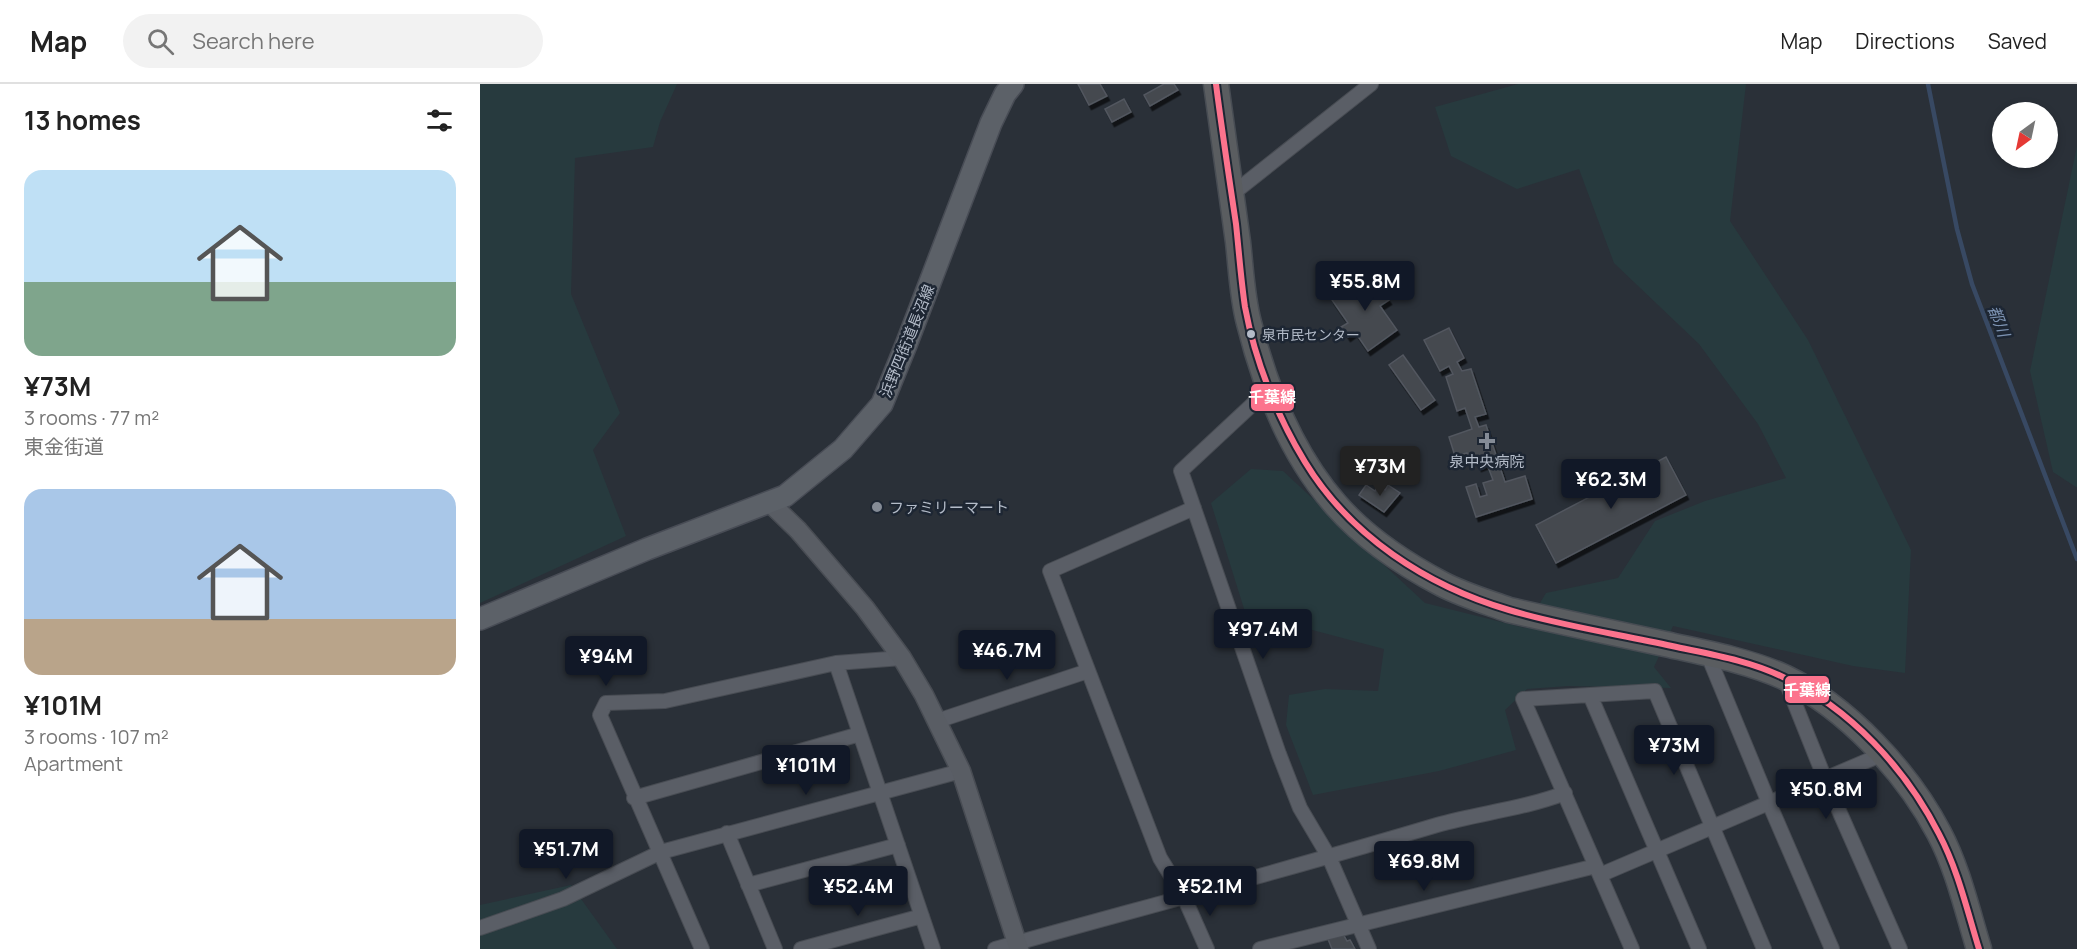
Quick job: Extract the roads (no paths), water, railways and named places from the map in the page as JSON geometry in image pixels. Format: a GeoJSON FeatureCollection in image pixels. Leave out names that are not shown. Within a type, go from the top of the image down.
{"type":"FeatureCollection","features":[{"type":"Feature","properties":{"kind":"highway"},"geometry":{"type":"LineString","coordinates":[[1216,84],[1248,321],[1270,388],[1291,439],[1337,506],[1367,534],[1407,564],[1443,585],[1509,610],[1733,658],[1784,677],[1821,698],[1883,754],[1912,790],[1939,832],[1954,866],[1979,949]]}},
{"type":"Feature","properties":{"kind":"main road","name":"浜野四街道長沼線"},"geometry":{"type":"LineString","coordinates":[[480,619],[647,549],[784,496],[843,449],[882,404],[991,123],[1005,94],[1013,84]]}},
{"type":"Feature","properties":{"kind":"street"},"geometry":{"type":"LineString","coordinates":[[1232,195],[1371,84]]}},
{"type":"Feature","properties":{"kind":"street"},"geometry":{"type":"LineString","coordinates":[[1270,388],[1181,471],[1287,776],[1300,808],[1329,857],[1369,949]]}},
{"type":"Feature","properties":{"kind":"street"},"geometry":{"type":"LineString","coordinates":[[769,502],[813,547],[902,658],[937,721],[961,771],[1018,946]]}},
{"type":"Feature","properties":{"kind":"street"},"geometry":{"type":"LineString","coordinates":[[1194,508],[1050,571],[1160,858],[1184,897],[1206,949]]}},
{"type":"Feature","properties":{"kind":"street"},"geometry":{"type":"LineString","coordinates":[[1707,653],[1832,949]]}},
{"type":"Feature","properties":{"kind":"street"},"geometry":{"type":"LineString","coordinates":[[702,949],[634,798],[600,715],[606,703],[665,701],[836,663],[902,658]]}},
{"type":"Feature","properties":{"kind":"street"},"geometry":{"type":"LineString","coordinates":[[836,663],[933,949]]}},
{"type":"Feature","properties":{"kind":"street"},"geometry":{"type":"LineString","coordinates":[[937,721],[1088,671]]}},
{"type":"Feature","properties":{"kind":"street"},"geometry":{"type":"LineString","coordinates":[[1784,677],[1825,779],[1900,949]]}},
{"type":"Feature","properties":{"kind":"street"},"geometry":{"type":"LineString","coordinates":[[1632,949],[1523,699],[1655,691],[1764,949]]}},
{"type":"Feature","properties":{"kind":"street"},"geometry":{"type":"LineString","coordinates":[[1590,695],[1699,949]]}},
{"type":"Feature","properties":{"kind":"street"},"geometry":{"type":"LineString","coordinates":[[634,798],[860,734]]}},
{"type":"Feature","properties":{"kind":"street"},"geometry":{"type":"LineString","coordinates":[[1260,949],[1285,946],[1357,925],[1598,871],[1656,851],[1883,754]]}},
{"type":"Feature","properties":{"kind":"street"},"geometry":{"type":"LineString","coordinates":[[480,928],[563,899],[660,852],[961,771]]}},
{"type":"Feature","properties":{"kind":"street"},"geometry":{"type":"LineString","coordinates":[[995,949],[1018,946],[1447,822],[1539,803],[1564,793]]}},
{"type":"Feature","properties":{"kind":"street"},"geometry":{"type":"LineString","coordinates":[[727,833],[775,949]]}},
{"type":"Feature","properties":{"kind":"street"},"geometry":{"type":"LineString","coordinates":[[748,885],[898,845]]}},
{"type":"Feature","properties":{"kind":"street"},"geometry":{"type":"LineString","coordinates":[[801,949],[922,916]]}},
{"type":"Feature","properties":{"kind":"waterway","name":"都川"},"geometry":{"type":"LineString","coordinates":[[1928,84],[1957,229],[1972,284],[2077,559]]}},
{"type":"Feature","properties":{"kind":"place","name":"泉市民センター"},"geometry":{"type":"Point","coordinates":[1251,334]}},
{"type":"Feature","properties":{"kind":"place","name":"泉中央病院"},"geometry":{"type":"Point","coordinates":[1487,441]}},
{"type":"Feature","properties":{"kind":"place","name":"ファミリーマート"},"geometry":{"type":"Point","coordinates":[877,507]}}]}
